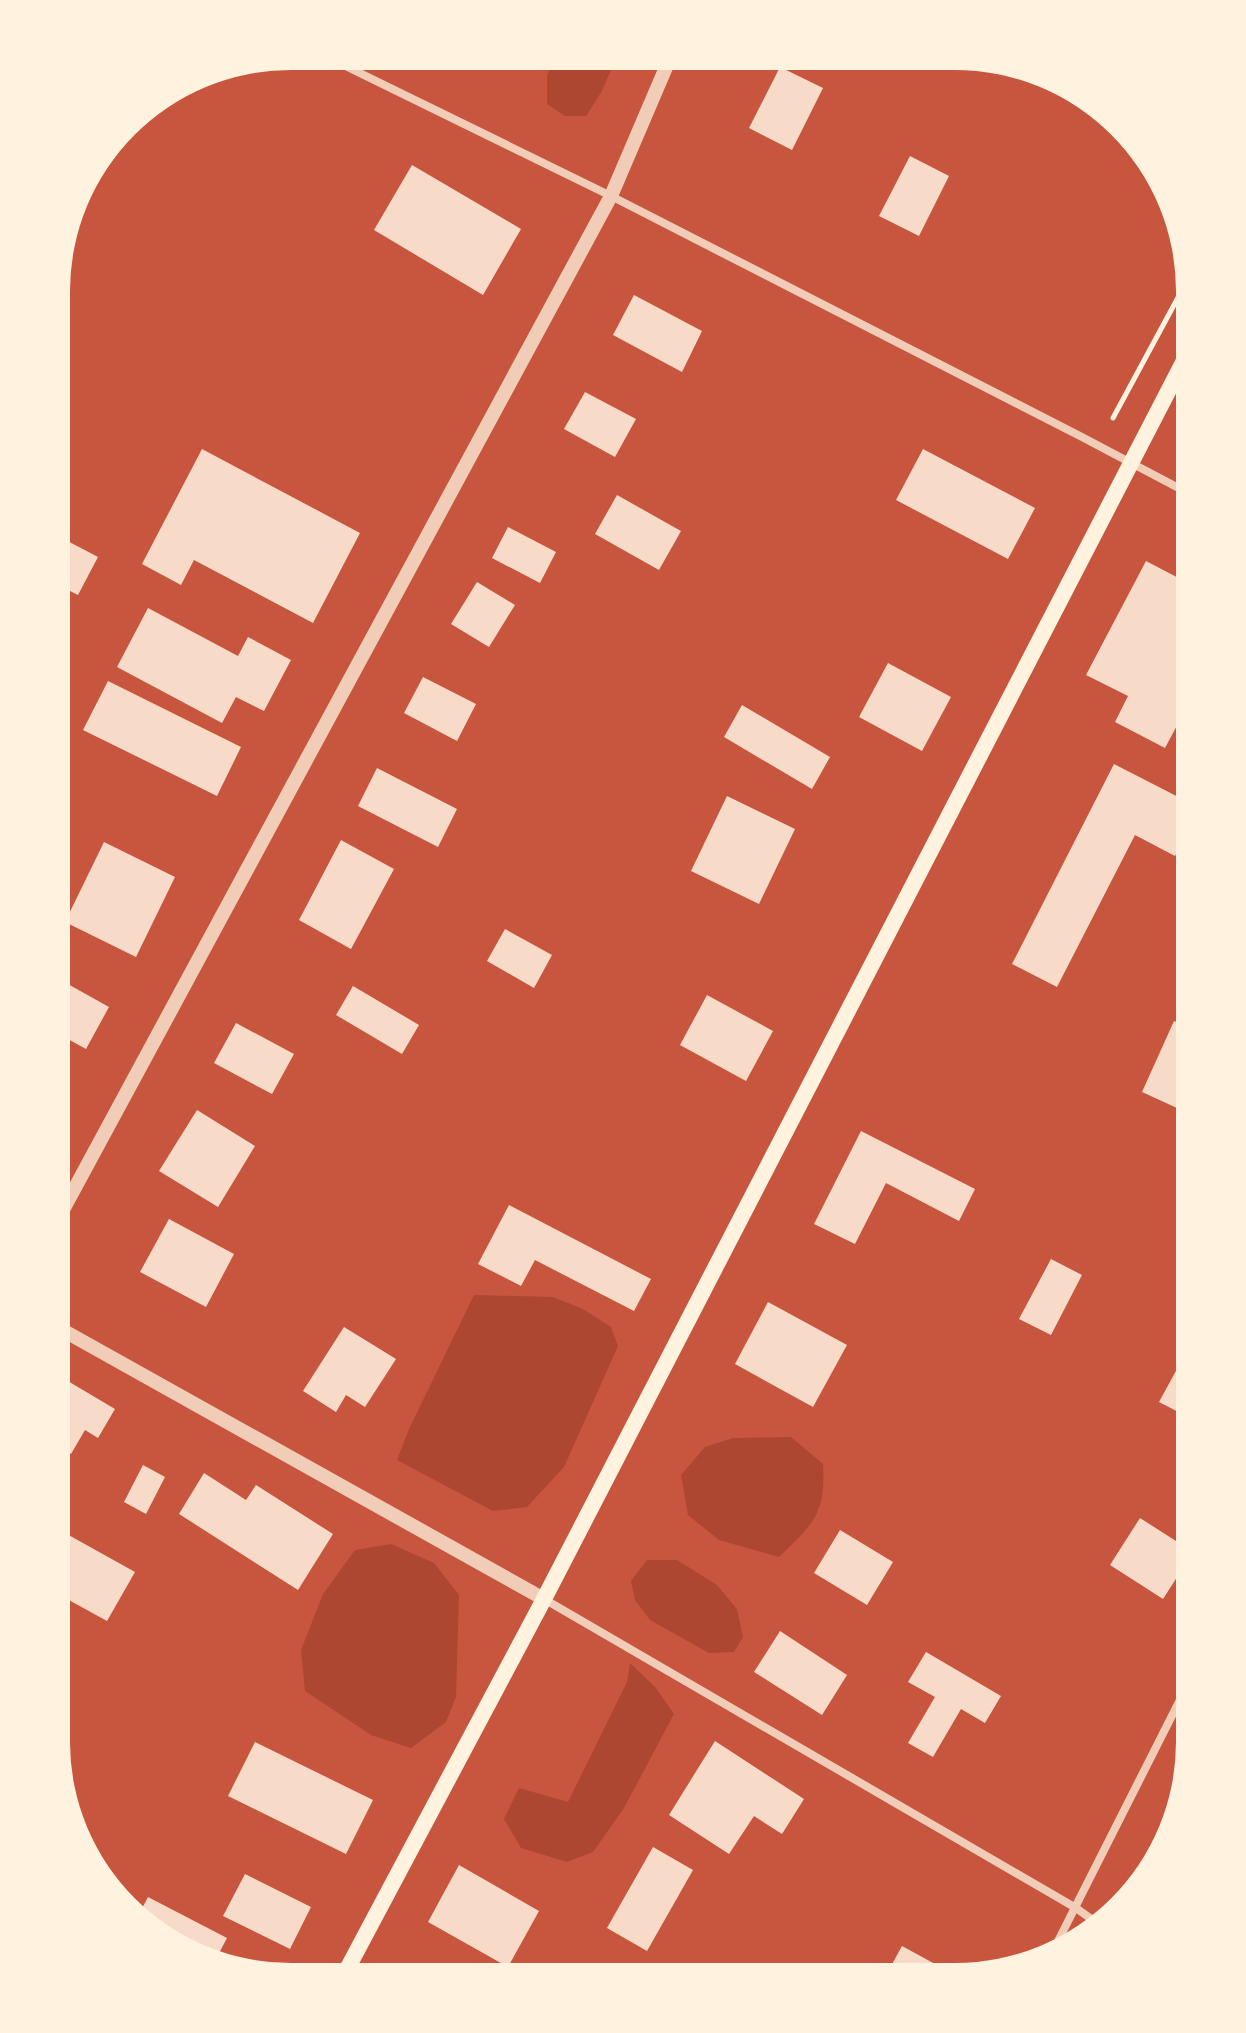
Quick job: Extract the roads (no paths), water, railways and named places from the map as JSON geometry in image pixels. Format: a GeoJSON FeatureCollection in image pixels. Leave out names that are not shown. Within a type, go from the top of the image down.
{"type":"FeatureCollection","features":[{"type":"Feature","properties":{"kind":"main road"},"geometry":{"type":"LineString","coordinates":[[350,1963],[544,1599],[1176,376]]}},
{"type":"Feature","properties":{"kind":"street"},"geometry":{"type":"LineString","coordinates":[[354,70],[611,196],[1176,486]]}},
{"type":"Feature","properties":{"kind":"street"},"geometry":{"type":"LineString","coordinates":[[70,1197],[611,196],[665,70]]}},
{"type":"Feature","properties":{"kind":"street"},"geometry":{"type":"LineString","coordinates":[[70,1334],[544,1599],[1089,1917]]}},
{"type":"Feature","properties":{"kind":"street"},"geometry":{"type":"LineString","coordinates":[[1061,1935],[1176,1708]]}}]}
